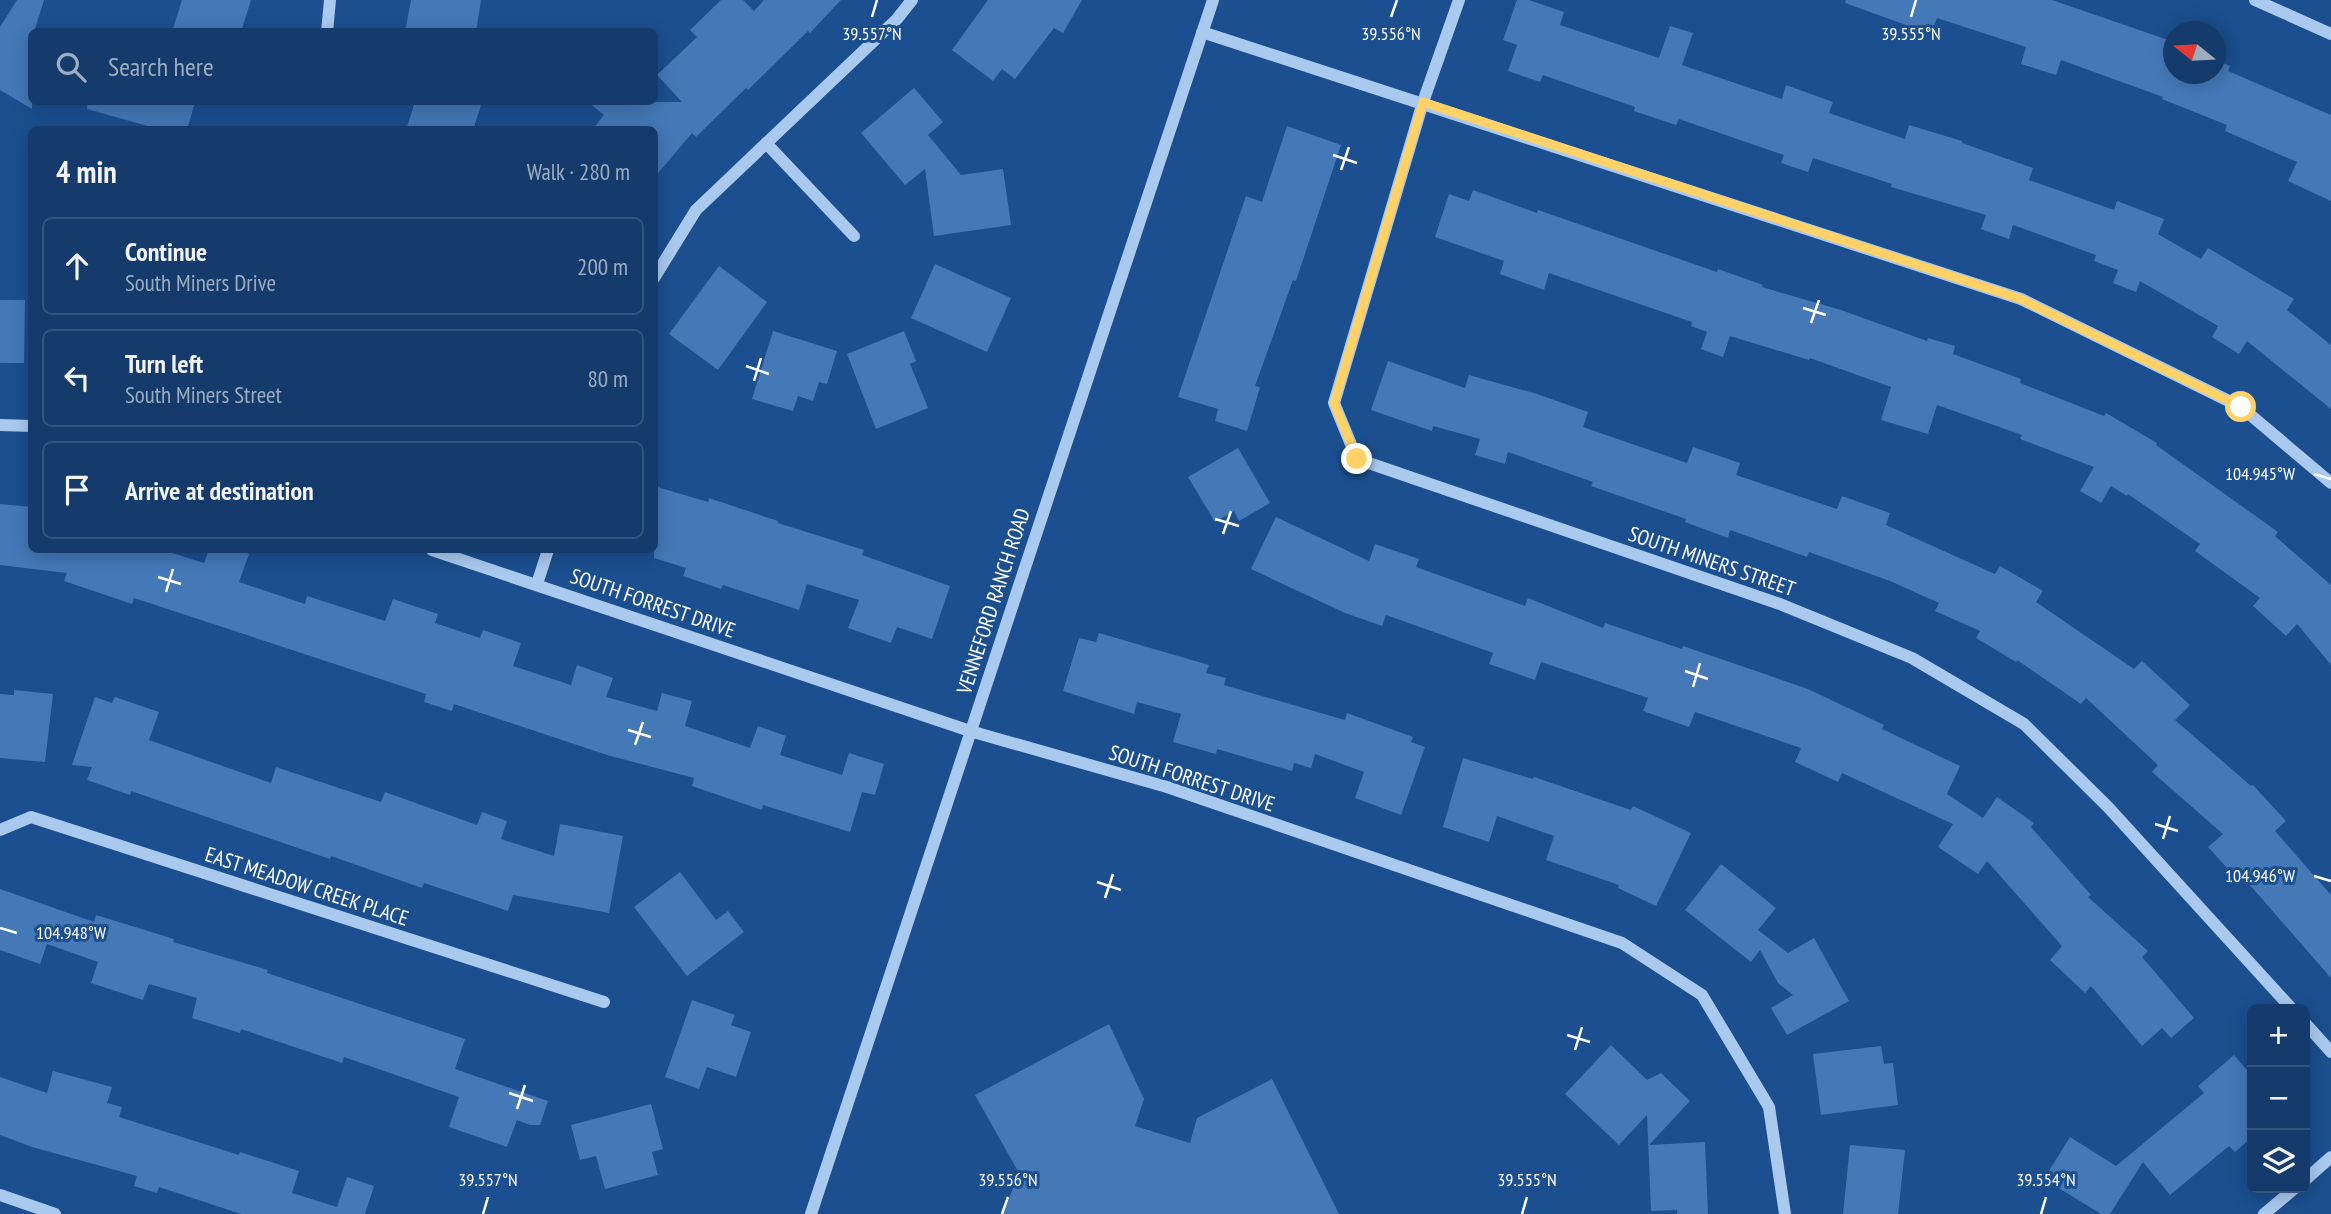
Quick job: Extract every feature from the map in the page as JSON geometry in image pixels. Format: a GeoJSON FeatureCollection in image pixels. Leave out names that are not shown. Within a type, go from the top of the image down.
{"type":"FeatureCollection","features":[{"type":"Feature","properties":{"kind":"street"},"geometry":{"type":"LineString","coordinates":[[327,28],[330,0]]}},
{"type":"Feature","properties":{"kind":"street"},"geometry":{"type":"LineString","coordinates":[[658,272],[696,210],[897,19],[912,0]]}},
{"type":"Feature","properties":{"kind":"street","name":"VENNEFORD RANCH ROAD"},"geometry":{"type":"LineString","coordinates":[[811,1214],[1213,0]]}},
{"type":"Feature","properties":{"kind":"street","name":"SOUTH MINERS STREET"},"geometry":{"type":"LineString","coordinates":[[1459,0],[1423,102],[1334,403],[1357,459],[1780,604],[1912,657],[2024,724],[2108,807],[2287,1004]]}},
{"type":"Feature","properties":{"kind":"street"},"geometry":{"type":"LineString","coordinates":[[2255,0],[2331,34]]}},
{"type":"Feature","properties":{"kind":"street"},"geometry":{"type":"LineString","coordinates":[[1202,32],[2021,299],[2241,407],[2331,483]]}},
{"type":"Feature","properties":{"kind":"street"},"geometry":{"type":"LineString","coordinates":[[766,143],[854,236]]}},
{"type":"Feature","properties":{"kind":"street"},"geometry":{"type":"LineString","coordinates":[[0,425],[28,426]]}},
{"type":"Feature","properties":{"kind":"street","name":"SOUTH FORREST DRIVE"},"geometry":{"type":"LineString","coordinates":[[441,553],[970,731],[1167,787],[1622,943],[1702,995],[1769,1107],[1785,1214]]}},
{"type":"Feature","properties":{"kind":"street"},"geometry":{"type":"LineString","coordinates":[[537,584],[547,553]]}},
{"type":"Feature","properties":{"kind":"street","name":"EAST MEADOW CREEK PLACE"},"geometry":{"type":"LineString","coordinates":[[0,831],[31,817],[604,1002]]}},
{"type":"Feature","properties":{"kind":"street"},"geometry":{"type":"LineString","coordinates":[[2310,1029],[2331,1052]]}},
{"type":"Feature","properties":{"kind":"street"},"geometry":{"type":"LineString","coordinates":[[2310,1176],[2331,1157]]}},
{"type":"Feature","properties":{"kind":"street"},"geometry":{"type":"LineString","coordinates":[[2264,1214],[2289,1193]]}},
{"type":"Feature","properties":{"kind":"street"},"geometry":{"type":"LineString","coordinates":[[0,1195],[55,1214]]}},
{"type":"Feature","properties":{"kind":"building"},"geometry":{"type":"Polygon","coordinates":[[[17,0],[44,0],[35,28],[28,28],[28,105],[32,105],[32,109],[0,90],[0,27],[17,0]]]}},
{"type":"Feature","properties":{"kind":"building"},"geometry":{"type":"Polygon","coordinates":[[[182,0],[251,0],[242,28],[173,28],[182,0]]]}},
{"type":"Feature","properties":{"kind":"building"},"geometry":{"type":"Polygon","coordinates":[[[411,0],[481,0],[477,28],[406,28],[411,0]]]}},
{"type":"Feature","properties":{"kind":"building"},"geometry":{"type":"Polygon","coordinates":[[[721,0],[743,0],[754,11],[764,0],[841,0],[810,33],[808,31],[696,137],[692,133],[658,173],[658,126],[595,126],[604,115],[592,105],[658,105],[658,102],[682,102],[658,74],[697,37],[690,30],[721,0]]]}},
{"type":"Feature","properties":{"kind":"building"},"geometry":{"type":"Polygon","coordinates":[[[988,0],[1082,0],[1063,33],[1054,28],[1015,79],[1002,69],[993,81],[952,50],[988,0]]]}},
{"type":"Feature","properties":{"kind":"building"},"geometry":{"type":"Polygon","coordinates":[[[1517,0],[1529,0],[1564,12],[1560,25],[1659,58],[1670,26],[1693,33],[1682,65],[1782,99],[1786,85],[1833,102],[1829,113],[1905,139],[1909,125],[1962,141],[2033,168],[2029,180],[2114,210],[2117,201],[2164,219],[2158,234],[2201,259],[2208,248],[2294,299],[2287,310],[2331,345],[2331,409],[2247,341],[2239,354],[2212,337],[2218,326],[2140,281],[2136,292],[2113,283],[2118,270],[2094,261],[2096,255],[2013,225],[2009,239],[1981,229],[1986,215],[1891,187],[1892,184],[1813,158],[1808,172],[1781,163],[1784,155],[1679,119],[1676,125],[1634,111],[1635,107],[1543,75],[1540,82],[1508,71],[1517,45],[1503,40],[1517,0]]]}},
{"type":"Feature","properties":{"kind":"building"},"geometry":{"type":"Polygon","coordinates":[[[1846,0],[2052,0],[2163,38],[2163,84],[2226,84],[2226,64],[2230,66],[2228,71],[2331,115],[2331,201],[2288,181],[2297,162],[2225,131],[2227,125],[2162,99],[2163,97],[2061,60],[2056,75],[2021,64],[2026,47],[1937,18],[1931,34],[1845,3],[1846,0]]]}},
{"type":"Feature","properties":{"kind":"building"},"geometry":{"type":"Polygon","coordinates":[[[914,88],[943,122],[928,135],[961,175],[1003,169],[1011,225],[934,236],[925,169],[905,185],[861,133],[914,88]]]}},
{"type":"Feature","properties":{"kind":"building"},"geometry":{"type":"Polygon","coordinates":[[[88,105],[194,105],[188,126],[148,126],[87,109],[88,105]]]}},
{"type":"Feature","properties":{"kind":"building"},"geometry":{"type":"Polygon","coordinates":[[[414,105],[481,105],[474,126],[407,126],[414,105]]]}},
{"type":"Feature","properties":{"kind":"building"},"geometry":{"type":"Polygon","coordinates":[[[1287,126],[1341,145],[1296,281],[1293,280],[1255,386],[1260,387],[1247,431],[1215,421],[1218,409],[1178,397],[1246,196],[1262,202],[1287,126]]]}},
{"type":"Feature","properties":{"kind":"building"},"geometry":{"type":"Polygon","coordinates":[[[1473,190],[1717,272],[1718,269],[1763,285],[1762,287],[1841,310],[1927,341],[1928,338],[1955,346],[1953,354],[2021,379],[2020,383],[2104,416],[2106,413],[2157,443],[2156,445],[2278,532],[2275,536],[2331,585],[2331,665],[2297,624],[2286,636],[2253,606],[2260,598],[2195,551],[2200,544],[2128,494],[2127,496],[2111,486],[2101,503],[2080,491],[2094,467],[2020,439],[2022,435],[1937,405],[1928,434],[1881,420],[1891,387],[1810,358],[1809,360],[1730,336],[1723,357],[1701,349],[1707,332],[1691,326],[1692,322],[1549,273],[1544,290],[1500,274],[1504,261],[1435,237],[1449,194],[1469,201],[1473,190]]]}},
{"type":"Feature","properties":{"kind":"building"},"geometry":{"type":"Polygon","coordinates":[[[935,264],[1011,298],[987,352],[911,318],[935,264]]]}},
{"type":"Feature","properties":{"kind":"building"},"geometry":{"type":"Polygon","coordinates":[[[719,266],[767,302],[718,370],[669,334],[719,266]]]}},
{"type":"Feature","properties":{"kind":"building"},"geometry":{"type":"Polygon","coordinates":[[[0,300],[25,300],[24,363],[0,363],[0,300]]]}},
{"type":"Feature","properties":{"kind":"building"},"geometry":{"type":"Polygon","coordinates":[[[773,331],[837,351],[827,384],[819,382],[813,401],[798,396],[793,411],[752,399],[773,331]]]}},
{"type":"Feature","properties":{"kind":"building"},"geometry":{"type":"Polygon","coordinates":[[[904,331],[916,361],[910,364],[928,408],[876,429],[847,354],[904,331]]]}},
{"type":"Feature","properties":{"kind":"building"},"geometry":{"type":"Polygon","coordinates":[[[1388,361],[1465,388],[1469,375],[1537,394],[1588,412],[1583,427],[1687,463],[1693,447],[1740,463],[1736,475],[1837,509],[1842,496],[1890,513],[1886,525],[1995,574],[2000,566],[2043,591],[2036,602],[2134,669],[2142,661],[2190,705],[2175,720],[2253,785],[2286,821],[2275,831],[2331,895],[2331,978],[2242,876],[2238,880],[2208,847],[2223,834],[2152,772],[2158,765],[2086,698],[2081,704],[2017,660],[2016,662],[1976,638],[1980,631],[1935,611],[1939,603],[1890,581],[1809,552],[1807,557],[1730,530],[1728,538],[1685,522],[1686,519],[1591,486],[1593,482],[1508,452],[1505,464],[1475,455],[1480,439],[1433,426],[1432,431],[1371,410],[1388,361]]]}},
{"type":"Feature","properties":{"kind":"building"},"geometry":{"type":"Polygon","coordinates":[[[1238,448],[1270,503],[1239,521],[1234,511],[1215,522],[1188,477],[1238,448]]]}},
{"type":"Feature","properties":{"kind":"building"},"geometry":{"type":"Polygon","coordinates":[[[658,487],[708,502],[709,498],[864,550],[862,555],[950,586],[932,639],[897,627],[891,643],[848,628],[859,600],[807,584],[799,610],[723,585],[721,589],[683,576],[686,568],[654,558],[654,553],[658,553],[658,487]]]}},
{"type":"Feature","properties":{"kind":"building"},"geometry":{"type":"Polygon","coordinates":[[[0,504],[28,507],[28,553],[172,553],[204,563],[208,553],[246,553],[249,554],[239,582],[305,604],[307,596],[385,621],[393,599],[438,614],[435,623],[480,638],[483,630],[521,643],[513,666],[571,685],[577,665],[613,678],[606,697],[657,711],[662,693],[692,701],[685,726],[750,748],[758,726],[786,736],[780,755],[842,775],[849,753],[884,764],[875,795],[862,792],[850,832],[763,805],[762,810],[692,786],[694,778],[607,755],[454,704],[452,711],[424,702],[426,694],[134,598],[132,604],[64,581],[67,573],[0,565],[0,504]]]}},
{"type":"Feature","properties":{"kind":"building"},"geometry":{"type":"Polygon","coordinates":[[[1276,517],[1369,561],[1375,544],[1419,559],[1416,567],[1525,606],[1528,598],[1603,628],[1605,623],[1682,649],[1683,646],[1808,689],[1884,725],[1882,729],[1960,766],[1947,794],[1983,818],[1997,797],[2034,823],[2031,827],[2091,895],[2088,897],[2148,951],[2142,957],[2194,1018],[2171,1038],[2162,1028],[2142,1046],[2091,986],[2085,993],[2050,960],[2062,946],[1987,861],[1978,874],[1938,847],[1953,824],[1842,773],[1838,782],[1795,762],[1801,748],[1695,712],[1689,727],[1643,711],[1648,698],[1541,662],[1535,680],[1489,664],[1493,653],[1386,615],[1382,626],[1345,613],[1251,569],[1276,517]]]}},
{"type":"Feature","properties":{"kind":"building"},"geometry":{"type":"Polygon","coordinates":[[[1099,633],[1209,665],[1206,673],[1226,678],[1224,685],[1345,720],[1347,713],[1413,737],[1411,742],[1425,747],[1401,815],[1355,798],[1364,772],[1315,754],[1311,768],[1294,763],[1292,771],[1217,749],[1216,754],[1173,742],[1181,714],[1137,702],[1134,714],[1063,691],[1079,638],[1096,642],[1099,633]]]}},
{"type":"Feature","properties":{"kind":"building"},"geometry":{"type":"Polygon","coordinates":[[[14,690],[53,694],[45,762],[0,758],[0,694],[14,695],[14,690]]]}},
{"type":"Feature","properties":{"kind":"building"},"geometry":{"type":"Polygon","coordinates":[[[95,697],[112,703],[115,697],[159,712],[149,740],[271,783],[276,767],[381,802],[385,792],[477,825],[482,812],[507,821],[501,839],[554,856],[560,824],[623,836],[609,913],[513,895],[508,911],[424,883],[422,888],[131,791],[130,795],[87,780],[92,767],[72,765],[95,697]]]}},
{"type":"Feature","properties":{"kind":"building"},"geometry":{"type":"Polygon","coordinates":[[[1463,758],[1533,779],[1534,777],[1631,810],[1633,806],[1691,833],[1656,906],[1618,888],[1619,885],[1546,860],[1554,836],[1497,816],[1489,842],[1443,827],[1463,758]]]}},
{"type":"Feature","properties":{"kind":"building"},"geometry":{"type":"Polygon","coordinates":[[[1721,864],[1776,908],[1758,930],[1788,953],[1814,938],[1849,1001],[1787,1035],[1771,1008],[1793,995],[1778,983],[1760,950],[1751,962],[1685,910],[1721,864]]]}},
{"type":"Feature","properties":{"kind":"building"},"geometry":{"type":"Polygon","coordinates":[[[680,872],[716,920],[728,911],[744,932],[687,976],[634,907],[680,872]]]}},
{"type":"Feature","properties":{"kind":"building"},"geometry":{"type":"Polygon","coordinates":[[[0,889],[94,922],[96,915],[174,939],[173,942],[268,970],[267,973],[465,1039],[455,1069],[548,1101],[540,1125],[530,1125],[517,1120],[507,1147],[449,1127],[459,1097],[344,1057],[342,1063],[241,1029],[240,1033],[192,1018],[197,998],[149,984],[143,1000],[91,983],[98,962],[47,944],[40,964],[0,950],[0,889]]]}},
{"type":"Feature","properties":{"kind":"building"},"geometry":{"type":"Polygon","coordinates":[[[692,1000],[735,1015],[731,1025],[751,1032],[736,1077],[707,1067],[699,1089],[665,1077],[692,1000]]]}},
{"type":"Feature","properties":{"kind":"building"},"geometry":{"type":"Polygon","coordinates":[[[1109,1024],[1144,1099],[1135,1126],[1190,1143],[1197,1118],[1272,1079],[1339,1214],[1003,1214],[1019,1173],[975,1095],[1109,1024]]]}},
{"type":"Feature","properties":{"kind":"building"},"geometry":{"type":"Polygon","coordinates":[[[1611,1045],[1647,1080],[1661,1073],[1690,1101],[1649,1145],[1705,1142],[1708,1214],[1677,1214],[1677,1210],[1651,1211],[1647,1115],[1619,1145],[1565,1094],[1611,1045]]]}},
{"type":"Feature","properties":{"kind":"building"},"geometry":{"type":"Polygon","coordinates":[[[1881,1046],[1884,1064],[1893,1063],[1898,1105],[1821,1115],[1813,1054],[1881,1046]]]}},
{"type":"Feature","properties":{"kind":"building"},"geometry":{"type":"Polygon","coordinates":[[[2234,1055],[2247,1070],[2247,1141],[2235,1152],[2229,1146],[2170,1195],[2143,1162],[2110,1214],[2101,1214],[2044,1179],[2070,1137],[2116,1166],[2204,1093],[2198,1086],[2234,1055]]]}},
{"type":"Feature","properties":{"kind":"building"},"geometry":{"type":"Polygon","coordinates":[[[53,1071],[112,1087],[107,1103],[122,1107],[119,1117],[299,1171],[292,1193],[337,1207],[347,1177],[374,1186],[365,1214],[241,1214],[159,1187],[157,1193],[134,1186],[137,1176],[32,1147],[0,1135],[0,1077],[47,1093],[53,1071]]]}},
{"type":"Feature","properties":{"kind":"building"},"geometry":{"type":"Polygon","coordinates":[[[651,1104],[663,1149],[652,1152],[658,1175],[605,1189],[596,1156],[580,1160],[571,1125],[651,1104]]]}},
{"type":"Feature","properties":{"kind":"building"},"geometry":{"type":"Polygon","coordinates":[[[1850,1145],[1905,1150],[1898,1214],[1843,1214],[1850,1145]]]}},
{"type":"Feature","properties":{"kind":"route"},"geometry":{"type":"LineString","coordinates":[[1357,459],[1334,403],[1423,102],[2021,299],[2241,407]]}}]}
